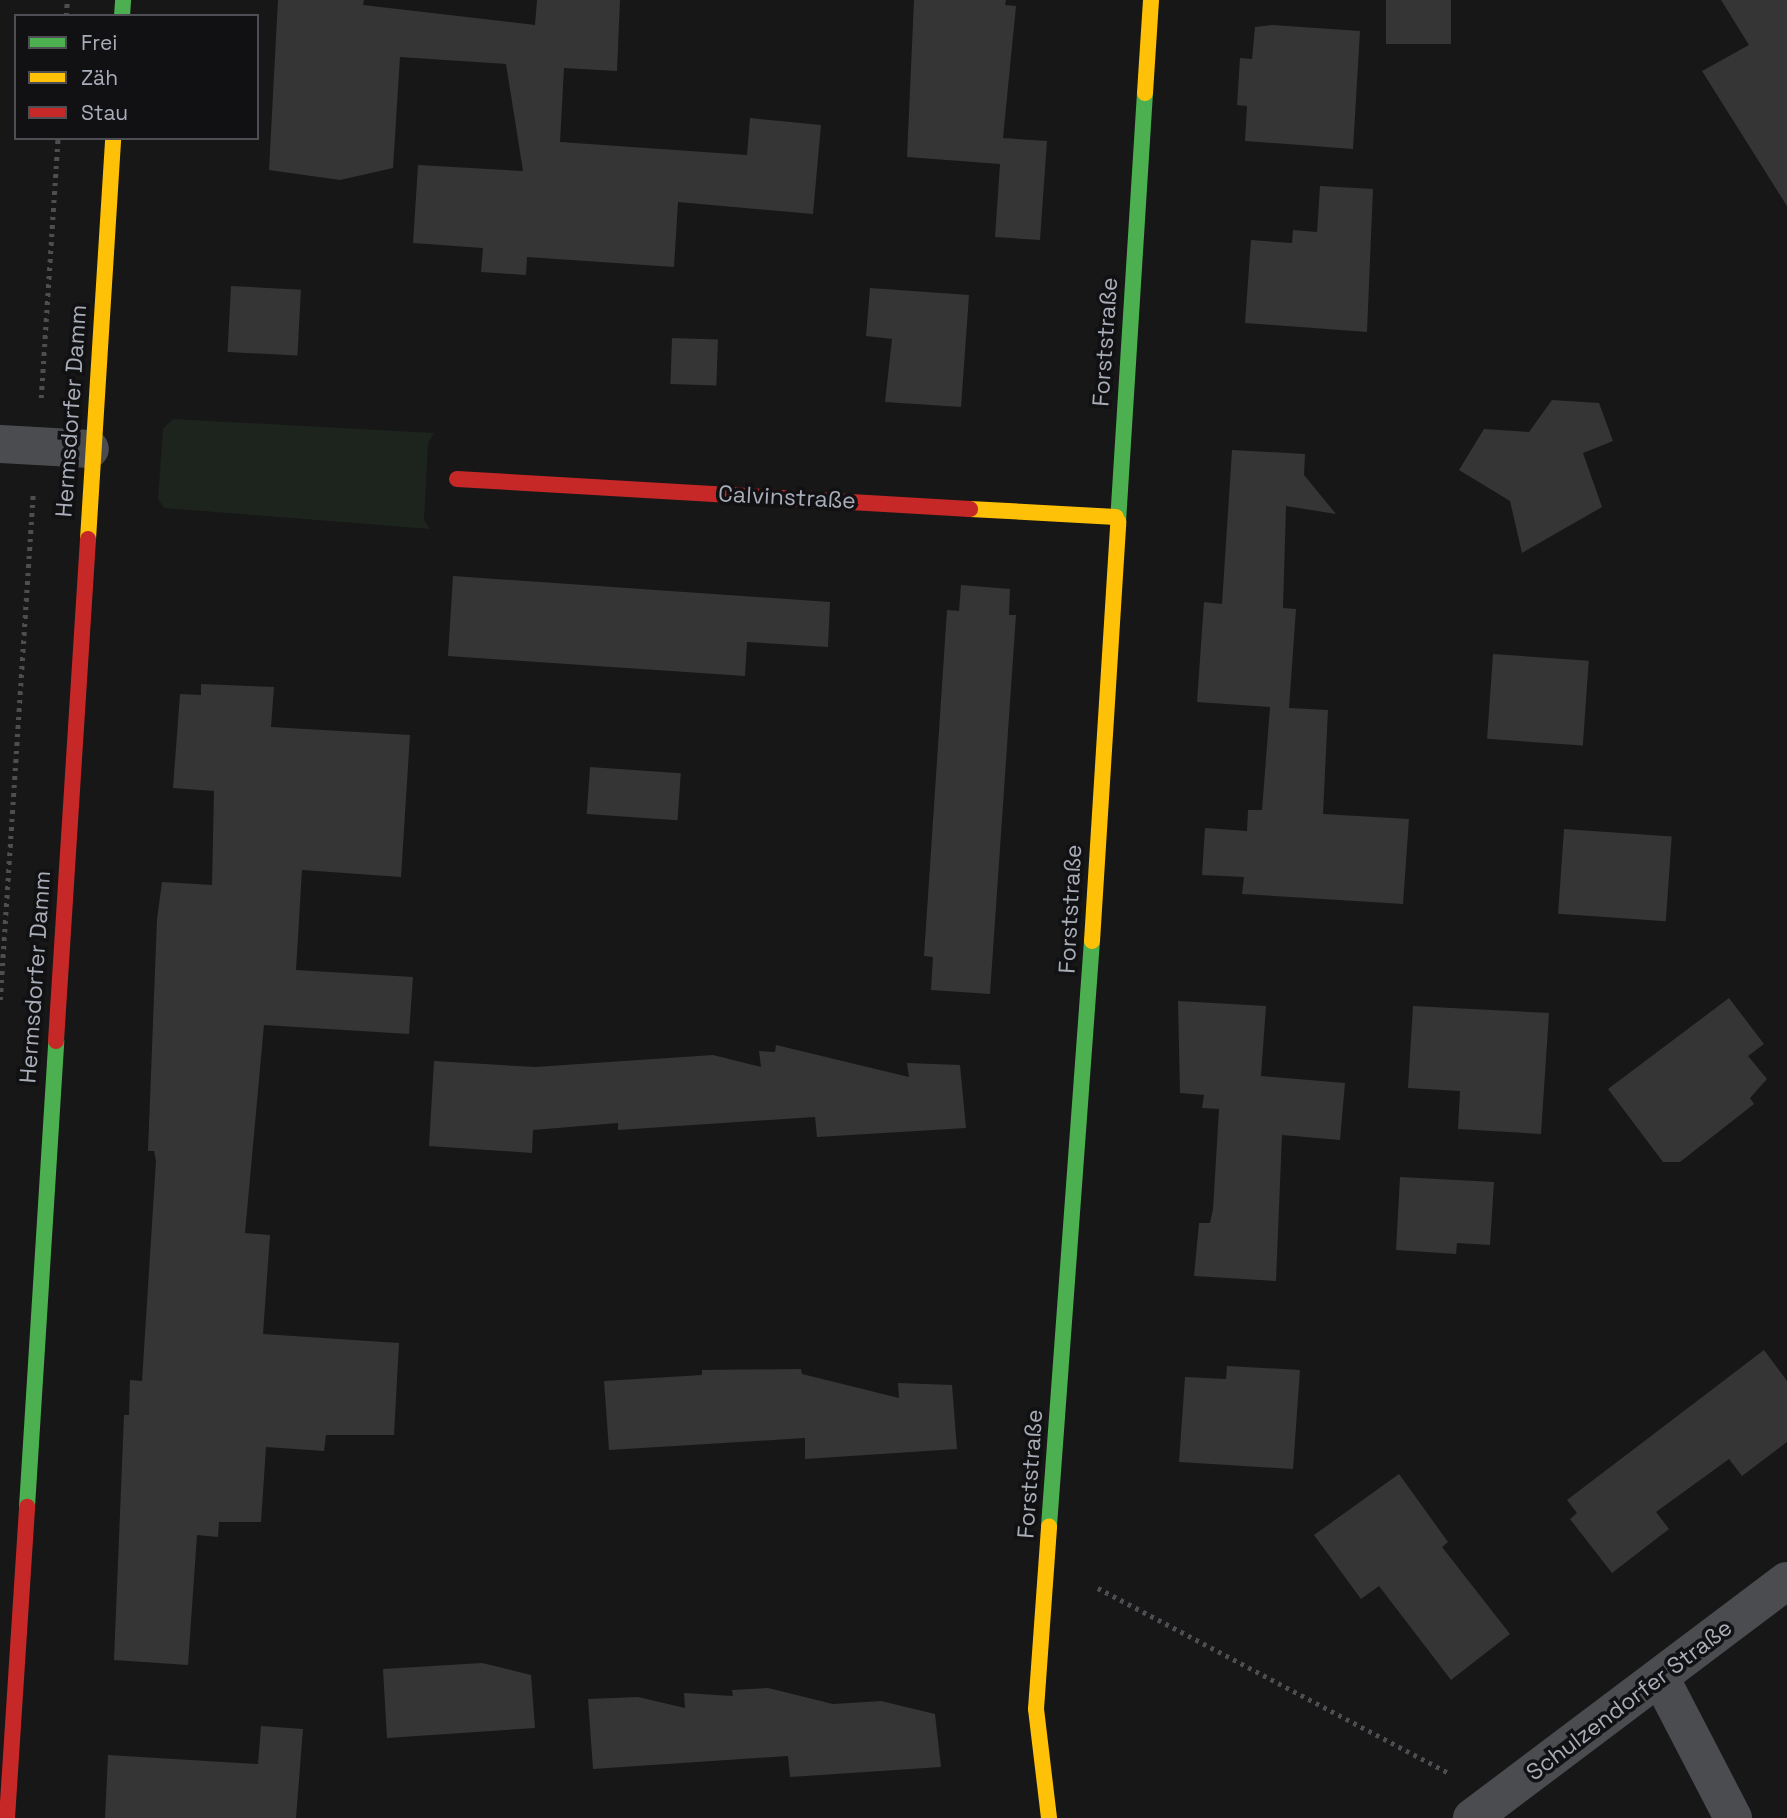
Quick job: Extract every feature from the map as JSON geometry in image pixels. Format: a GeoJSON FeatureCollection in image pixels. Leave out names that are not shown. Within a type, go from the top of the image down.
{"type":"FeatureCollection","features":[{"type":"Feature","properties":{"kind":"street","name":"Forststraße"},"geometry":{"type":"LineString","coordinates":[[1049,1818],[1036,1709],[1087,1017],[1116,517],[1151,0]]}},
{"type":"Feature","properties":{"kind":"street","name":"Hermsdorfer Damm"},"geometry":{"type":"LineString","coordinates":[[7,1818],[90,449],[113,140]]}},
{"type":"Feature","properties":{"kind":"street"},"geometry":{"type":"LineString","coordinates":[[18,445],[90,449]]}},
{"type":"Feature","properties":{"kind":"street","name":"Calvinstraße"},"geometry":{"type":"LineString","coordinates":[[457,480],[1116,517]]}},
{"type":"Feature","properties":{"kind":"street","name":"Schulzendorfer Straße"},"geometry":{"type":"LineString","coordinates":[[1472,1818],[1787,1581]]}},
{"type":"Feature","properties":{"kind":"street"},"geometry":{"type":"LineString","coordinates":[[1660,1677],[1733,1818]]}},
{"type":"Feature","properties":{"kind":"path"},"geometry":{"type":"LineString","coordinates":[[0,1000],[18,445],[58,140]]}},
{"type":"Feature","properties":{"kind":"path"},"geometry":{"type":"LineString","coordinates":[[1098,1588],[1448,1773]]}},
{"type":"Feature","properties":{"kind":"shaded area"},"geometry":{"type":"Polygon","coordinates":[[[173,419],[434,433],[428,443],[424,520],[430,529],[164,508],[158,499],[163,429],[173,419]]]}},
{"type":"Feature","properties":{"kind":"building"},"geometry":{"type":"Polygon","coordinates":[[[278,0],[364,0],[363,5],[535,25],[537,0],[620,0],[617,71],[564,68],[560,142],[747,155],[750,118],[821,125],[813,214],[678,202],[674,267],[527,257],[526,275],[481,272],[483,248],[413,243],[418,165],[523,171],[506,64],[400,57],[393,168],[340,180],[269,170],[278,0]]]}},
{"type":"Feature","properties":{"kind":"building"},"geometry":{"type":"Polygon","coordinates":[[[914,0],[1006,0],[1005,5],[1016,6],[1003,138],[1047,141],[1040,240],[995,237],[1000,164],[907,157],[914,0]]]}},
{"type":"Feature","properties":{"kind":"building"},"geometry":{"type":"Polygon","coordinates":[[[1386,0],[1451,0],[1451,44],[1386,44],[1386,0]]]}},
{"type":"Feature","properties":{"kind":"building"},"geometry":{"type":"Polygon","coordinates":[[[1721,0],[1787,0],[1787,206],[1702,71],[1749,45],[1721,0]]]}},
{"type":"Feature","properties":{"kind":"building"},"geometry":{"type":"Polygon","coordinates":[[[1272,25],[1360,31],[1353,149],[1245,141],[1247,106],[1237,105],[1240,58],[1252,59],[1255,27],[1272,25]]]}},
{"type":"Feature","properties":{"kind":"building"},"geometry":{"type":"Polygon","coordinates":[[[1320,186],[1373,189],[1367,332],[1245,323],[1251,240],[1292,243],[1293,230],[1317,232],[1320,186]]]}},
{"type":"Feature","properties":{"kind":"building"},"geometry":{"type":"Polygon","coordinates":[[[231,286],[301,290],[297,356],[228,352],[231,286]]]}},
{"type":"Feature","properties":{"kind":"building"},"geometry":{"type":"Polygon","coordinates":[[[870,288],[969,295],[961,407],[885,402],[892,339],[866,336],[870,288]]]}},
{"type":"Feature","properties":{"kind":"building"},"geometry":{"type":"Polygon","coordinates":[[[672,338],[718,340],[716,386],[670,384],[672,338]]]}},
{"type":"Feature","properties":{"kind":"building"},"geometry":{"type":"Polygon","coordinates":[[[1552,400],[1599,403],[1613,441],[1583,453],[1602,507],[1522,553],[1510,501],[1459,470],[1484,429],[1529,432],[1552,400]]]}},
{"type":"Feature","properties":{"kind":"building"},"geometry":{"type":"Polygon","coordinates":[[[1232,450],[1305,454],[1304,475],[1336,514],[1286,506],[1283,608],[1296,609],[1289,708],[1328,710],[1323,814],[1409,819],[1403,904],[1242,894],[1244,877],[1202,875],[1205,828],[1247,831],[1248,810],[1262,810],[1270,707],[1197,702],[1204,602],[1222,604],[1232,450]]]}},
{"type":"Feature","properties":{"kind":"building"},"geometry":{"type":"Polygon","coordinates":[[[453,576],[830,602],[828,647],[747,642],[745,676],[448,656],[453,576]]]}},
{"type":"Feature","properties":{"kind":"building"},"geometry":{"type":"Polygon","coordinates":[[[961,585],[1010,589],[1009,615],[1016,615],[990,994],[931,990],[933,957],[924,956],[947,610],[959,611],[961,585]]]}},
{"type":"Feature","properties":{"kind":"building"},"geometry":{"type":"Polygon","coordinates":[[[1493,654],[1589,661],[1583,745],[1487,739],[1493,654]]]}},
{"type":"Feature","properties":{"kind":"building"},"geometry":{"type":"Polygon","coordinates":[[[201,684],[274,687],[271,727],[410,735],[401,877],[302,870],[296,970],[413,977],[409,1034],[264,1025],[245,1233],[270,1235],[263,1334],[399,1343],[394,1435],[326,1435],[324,1451],[266,1447],[261,1522],[219,1522],[218,1537],[197,1535],[188,1665],[114,1660],[124,1415],[129,1415],[130,1380],[142,1381],[156,1161],[154,1151],[148,1151],[157,919],[162,882],[212,885],[214,791],[173,788],[180,694],[201,695],[201,684]]]}},
{"type":"Feature","properties":{"kind":"building"},"geometry":{"type":"Polygon","coordinates":[[[590,767],[681,773],[677,820],[587,814],[590,767]]]}},
{"type":"Feature","properties":{"kind":"building"},"geometry":{"type":"Polygon","coordinates":[[[1564,829],[1672,837],[1666,921],[1558,914],[1564,829]]]}},
{"type":"Feature","properties":{"kind":"building"},"geometry":{"type":"Polygon","coordinates":[[[1729,998],[1764,1044],[1748,1056],[1767,1079],[1750,1098],[1754,1104],[1680,1162],[1663,1162],[1608,1089],[1729,998]]]}},
{"type":"Feature","properties":{"kind":"building"},"geometry":{"type":"Polygon","coordinates":[[[1178,1001],[1266,1006],[1261,1076],[1345,1083],[1340,1140],[1282,1135],[1276,1281],[1194,1276],[1199,1223],[1210,1223],[1213,1209],[1219,1109],[1202,1108],[1204,1095],[1180,1093],[1178,1001]]]}},
{"type":"Feature","properties":{"kind":"building"},"geometry":{"type":"Polygon","coordinates":[[[1413,1006],[1549,1013],[1541,1134],[1458,1129],[1460,1091],[1408,1088],[1413,1006]]]}},
{"type":"Feature","properties":{"kind":"building"},"geometry":{"type":"Polygon","coordinates":[[[776,1045],[909,1077],[907,1063],[960,1065],[966,1128],[817,1137],[815,1117],[618,1130],[618,1123],[533,1130],[532,1153],[429,1146],[434,1061],[535,1067],[713,1055],[761,1067],[759,1051],[775,1052],[776,1045]]]}},
{"type":"Feature","properties":{"kind":"building"},"geometry":{"type":"Polygon","coordinates":[[[1400,1177],[1494,1182],[1490,1245],[1457,1243],[1456,1254],[1396,1250],[1400,1177]]]}},
{"type":"Feature","properties":{"kind":"building"},"geometry":{"type":"Polygon","coordinates":[[[1764,1350],[1787,1381],[1787,1442],[1742,1476],[1729,1459],[1656,1512],[1669,1529],[1612,1573],[1570,1519],[1577,1513],[1567,1500],[1764,1350]]]}},
{"type":"Feature","properties":{"kind":"building"},"geometry":{"type":"Polygon","coordinates":[[[1227,1366],[1300,1370],[1293,1469],[1179,1462],[1185,1377],[1226,1379],[1227,1366]]]}},
{"type":"Feature","properties":{"kind":"building"},"geometry":{"type":"Polygon","coordinates":[[[801,1369],[802,1374],[899,1398],[898,1383],[952,1385],[957,1449],[805,1459],[805,1438],[609,1450],[604,1381],[702,1375],[702,1370],[801,1369]]]}},
{"type":"Feature","properties":{"kind":"building"},"geometry":{"type":"Polygon","coordinates":[[[1399,1474],[1448,1542],[1442,1547],[1510,1634],[1451,1680],[1379,1586],[1361,1599],[1314,1535],[1399,1474]]]}},
{"type":"Feature","properties":{"kind":"building"},"geometry":{"type":"Polygon","coordinates":[[[482,1663],[531,1675],[535,1728],[387,1738],[383,1669],[482,1663]]]}},
{"type":"Feature","properties":{"kind":"building"},"geometry":{"type":"Polygon","coordinates":[[[768,1688],[833,1704],[881,1701],[935,1714],[941,1767],[790,1777],[788,1756],[593,1769],[588,1699],[638,1697],[685,1708],[684,1693],[733,1696],[732,1690],[768,1688]]]}},
{"type":"Feature","properties":{"kind":"building"},"geometry":{"type":"Polygon","coordinates":[[[261,1726],[303,1729],[296,1818],[105,1818],[108,1755],[258,1764],[261,1726]]]}},
{"type":"Feature","properties":{"kind":"traffic: fast"},"geometry":{"type":"LineString","coordinates":[[122,14],[123,0]]}},
{"type":"Feature","properties":{"kind":"traffic: fast"},"geometry":{"type":"LineString","coordinates":[[1118,522],[1145,93]]}},
{"type":"Feature","properties":{"kind":"traffic: fast"},"geometry":{"type":"LineString","coordinates":[[1049,1526],[1092,941]]}},
{"type":"Feature","properties":{"kind":"traffic: fast"},"geometry":{"type":"LineString","coordinates":[[27,1507],[56,1041]]}},
{"type":"Feature","properties":{"kind":"traffic: slow"},"geometry":{"type":"LineString","coordinates":[[1145,93],[1151,0]]}},
{"type":"Feature","properties":{"kind":"traffic: slow"},"geometry":{"type":"LineString","coordinates":[[88,539],[113,140]]}},
{"type":"Feature","properties":{"kind":"traffic: slow"},"geometry":{"type":"LineString","coordinates":[[970,509],[1116,517]]}},
{"type":"Feature","properties":{"kind":"traffic: slow"},"geometry":{"type":"LineString","coordinates":[[1092,941],[1118,522]]}},
{"type":"Feature","properties":{"kind":"traffic: slow"},"geometry":{"type":"LineString","coordinates":[[1049,1526],[1036,1709],[1049,1818]]}},
{"type":"Feature","properties":{"kind":"traffic: jam"},"geometry":{"type":"LineString","coordinates":[[457,479],[970,509]]}},
{"type":"Feature","properties":{"kind":"traffic: jam"},"geometry":{"type":"LineString","coordinates":[[56,1041],[88,539]]}},
{"type":"Feature","properties":{"kind":"traffic: jam"},"geometry":{"type":"LineString","coordinates":[[7,1818],[27,1507]]}}]}
